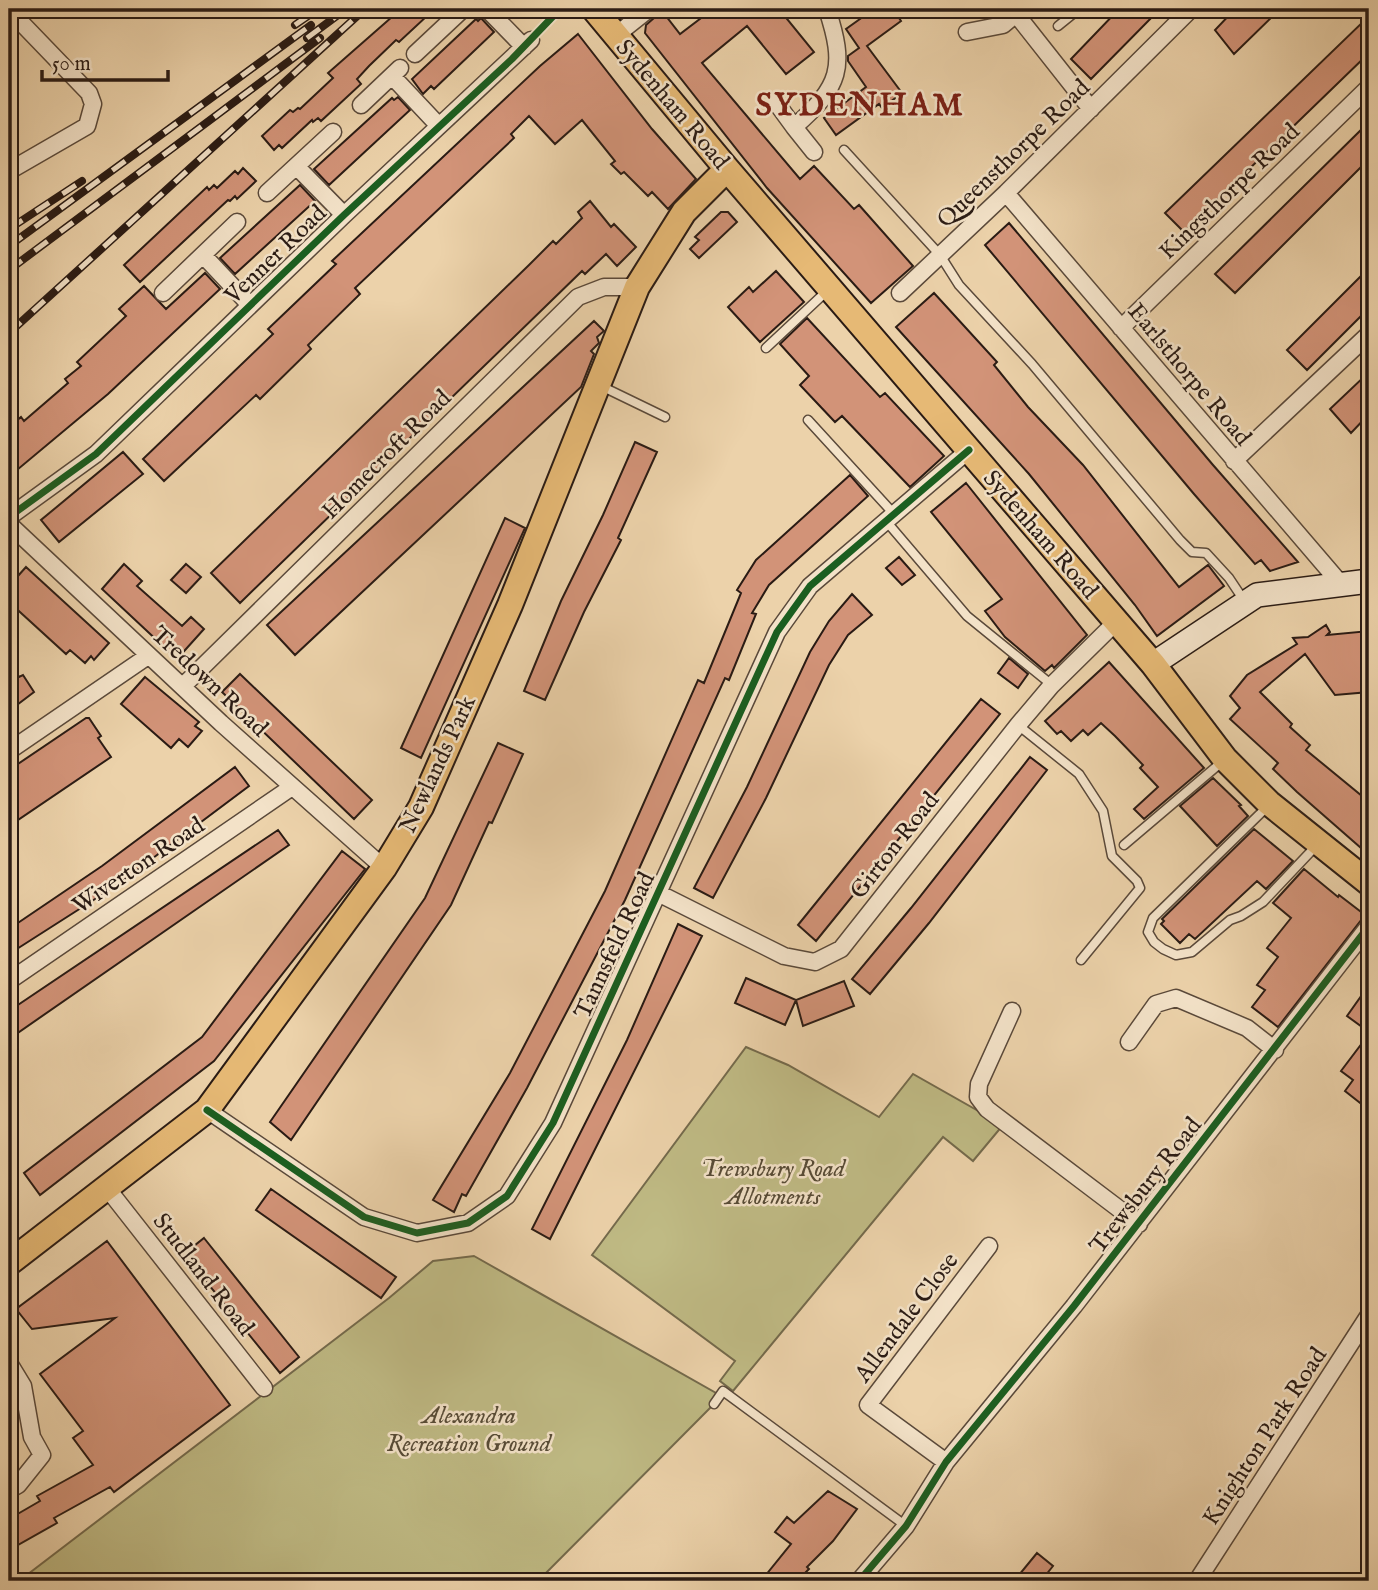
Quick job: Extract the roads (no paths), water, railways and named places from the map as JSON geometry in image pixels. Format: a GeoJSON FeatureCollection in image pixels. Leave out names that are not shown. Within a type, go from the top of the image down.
{"type":"FeatureCollection","features":[{"type":"Feature","properties":{"kind":"main road","name":"Sydenham Road"},"geometry":{"type":"LineString","coordinates":[[594,9],[727,169],[1153,664],[1225,759],[1269,803],[1369,883]]}},
{"type":"Feature","properties":{"kind":"main road","name":"Newlands Park"},"geometry":{"type":"LineString","coordinates":[[9,1263],[207,1110],[384,868],[421,807],[510,605],[637,287],[684,212],[727,169]]}},
{"type":"Feature","properties":{"kind":"street"},"geometry":{"type":"LineString","coordinates":[[415,54],[463,9]]}},
{"type":"Feature","properties":{"kind":"street","name":"Venner Road"},"geometry":{"type":"LineString","coordinates":[[9,517],[96,454],[344,215],[528,44],[487,9]]}},
{"type":"Feature","properties":{"kind":"street"},"geometry":{"type":"LineString","coordinates":[[615,36],[649,9]]}},
{"type":"Feature","properties":{"kind":"street"},"geometry":{"type":"LineString","coordinates":[[794,127],[828,92],[837,75],[839,59],[827,9]]}},
{"type":"Feature","properties":{"kind":"street"},"geometry":{"type":"LineString","coordinates":[[9,10],[89,93],[93,104],[87,126],[9,171]]}},
{"type":"Feature","properties":{"kind":"street"},"geometry":{"type":"LineString","coordinates":[[967,32],[1003,25],[1020,11],[1091,109]]}},
{"type":"Feature","properties":{"kind":"street","name":"Queensthorpe Road"},"geometry":{"type":"LineString","coordinates":[[900,293],[1091,109],[1184,11]]}},
{"type":"Feature","properties":{"kind":"street"},"geometry":{"type":"LineString","coordinates":[[361,105],[396,72],[439,126]]}},
{"type":"Feature","properties":{"kind":"street","name":"Kingsthorpe Road"},"geometry":{"type":"LineString","coordinates":[[1121,328],[1369,87]]}},
{"type":"Feature","properties":{"kind":"street"},"geometry":{"type":"LineString","coordinates":[[775,101],[814,152]]}},
{"type":"Feature","properties":{"kind":"street"},"geometry":{"type":"LineString","coordinates":[[267,193],[333,132]]}},
{"type":"Feature","properties":{"kind":"street"},"geometry":{"type":"LineString","coordinates":[[296,166],[344,215]]}},
{"type":"Feature","properties":{"kind":"street","name":"Earlsthorpe Road"},"geometry":{"type":"LineString","coordinates":[[1006,193],[1340,583]]}},
{"type":"Feature","properties":{"kind":"street"},"geometry":{"type":"LineString","coordinates":[[163,293],[237,222]]}},
{"type":"Feature","properties":{"kind":"street"},"geometry":{"type":"LineString","coordinates":[[203,255],[250,305]]}},
{"type":"Feature","properties":{"kind":"street","name":"Homecroft Road"},"geometry":{"type":"LineString","coordinates":[[183,686],[578,297],[604,287],[637,287]]}},
{"type":"Feature","properties":{"kind":"street"},"geometry":{"type":"LineString","coordinates":[[1234,461],[1369,334]]}},
{"type":"Feature","properties":{"kind":"street","name":"Tannsfeld Road"},"geometry":{"type":"LineString","coordinates":[[207,1110],[364,1217],[417,1233],[468,1223],[508,1196],[553,1123],[660,894],[777,632],[810,586],[969,450]]}},
{"type":"Feature","properties":{"kind":"street","name":"Tredown Road"},"geometry":{"type":"LineString","coordinates":[[9,524],[148,656],[384,868]]}},
{"type":"Feature","properties":{"kind":"street"},"geometry":{"type":"LineString","coordinates":[[1153,664],[1256,595],[1368,580]]}},
{"type":"Feature","properties":{"kind":"street","name":"Girton Road"},"geometry":{"type":"LineString","coordinates":[[660,894],[784,956],[815,962],[841,949],[1018,725],[1052,685],[1116,622]]}},
{"type":"Feature","properties":{"kind":"street"},"geometry":{"type":"LineString","coordinates":[[9,751],[148,656]]}},
{"type":"Feature","properties":{"kind":"street","name":"Wiverton Road"},"geometry":{"type":"LineString","coordinates":[[9,981],[292,787]]}},
{"type":"Feature","properties":{"kind":"street","name":"Trewsbury Road"},"geometry":{"type":"LineString","coordinates":[[859,1581],[906,1526],[946,1462],[1139,1224],[1369,926]]}},
{"type":"Feature","properties":{"kind":"street"},"geometry":{"type":"LineString","coordinates":[[1129,1042],[1156,1003],[1176,998],[1247,1028],[1275,1050]]}},
{"type":"Feature","properties":{"kind":"street"},"geometry":{"type":"LineString","coordinates":[[1012,1011],[979,1084],[978,1097],[987,1109],[1139,1224]]}},
{"type":"Feature","properties":{"kind":"street","name":"Studland Road"},"geometry":{"type":"LineString","coordinates":[[107,1188],[264,1388]]}},
{"type":"Feature","properties":{"kind":"street","name":"Allendale Close"},"geometry":{"type":"LineString","coordinates":[[946,1462],[868,1405],[989,1245]]}},
{"type":"Feature","properties":{"kind":"street","name":"Knighton Park Road"},"geometry":{"type":"LineString","coordinates":[[1197,1581],[1368,1319]]}},
{"type":"Feature","properties":{"kind":"street"},"geometry":{"type":"LineString","coordinates":[[9,1363],[23,1386],[32,1437],[42,1455],[18,1485],[9,1490]]}},
{"type":"Feature","properties":{"kind":"lane"},"geometry":{"type":"LineString","coordinates":[[1058,26],[1079,9]]}},
{"type":"Feature","properties":{"kind":"lane"},"geometry":{"type":"LineString","coordinates":[[844,150],[940,255],[959,285],[1032,364],[1180,541],[1192,552],[1206,553],[1229,578],[1245,603]]}},
{"type":"Feature","properties":{"kind":"lane"},"geometry":{"type":"LineString","coordinates":[[766,348],[830,288]]}},
{"type":"Feature","properties":{"kind":"lane"},"geometry":{"type":"LineString","coordinates":[[598,384],[665,417]]}},
{"type":"Feature","properties":{"kind":"lane"},"geometry":{"type":"LineString","coordinates":[[808,420],[967,616],[1052,685]]}},
{"type":"Feature","properties":{"kind":"lane"},"geometry":{"type":"LineString","coordinates":[[1018,725],[1079,774],[1103,811],[1112,856],[1137,881],[1140,888],[1081,960]]}},
{"type":"Feature","properties":{"kind":"lane"},"geometry":{"type":"LineString","coordinates":[[1124,845],[1225,759]]}},
{"type":"Feature","properties":{"kind":"lane"},"geometry":{"type":"LineString","coordinates":[[1269,803],[1153,918],[1148,932],[1163,950],[1176,955],[1192,953],[1230,920],[1262,902],[1318,843]]}},
{"type":"Feature","properties":{"kind":"lane"},"geometry":{"type":"LineString","coordinates":[[714,1404],[723,1391],[906,1526]]}},
{"type":"Feature","properties":{"kind":"railway"},"geometry":{"type":"LineString","coordinates":[[295,25],[318,9]]}},
{"type":"Feature","properties":{"kind":"railway"},"geometry":{"type":"LineString","coordinates":[[307,38],[346,9]]}},
{"type":"Feature","properties":{"kind":"railway"},"geometry":{"type":"LineString","coordinates":[[9,333],[365,9]]}},
{"type":"Feature","properties":{"kind":"railway"},"geometry":{"type":"LineString","coordinates":[[9,246],[311,25]]}},
{"type":"Feature","properties":{"kind":"railway"},"geometry":{"type":"LineString","coordinates":[[9,270],[320,38]]}},
{"type":"Feature","properties":{"kind":"railway"},"geometry":{"type":"LineString","coordinates":[[9,229],[82,181]]}},
{"type":"Feature","properties":{"kind":"district","name":"SYDENHAM"},"geometry":{"type":"Point","coordinates":[860,104]}},
{"type":"Feature","properties":{"kind":"park label","name":"Trewsbury Road Allotments"},"geometry":{"type":"Point","coordinates":[773,1182]}},
{"type":"Feature","properties":{"kind":"park label","name":"Alexandra Recreation Ground"},"geometry":{"type":"Point","coordinates":[469,1429]}}]}
